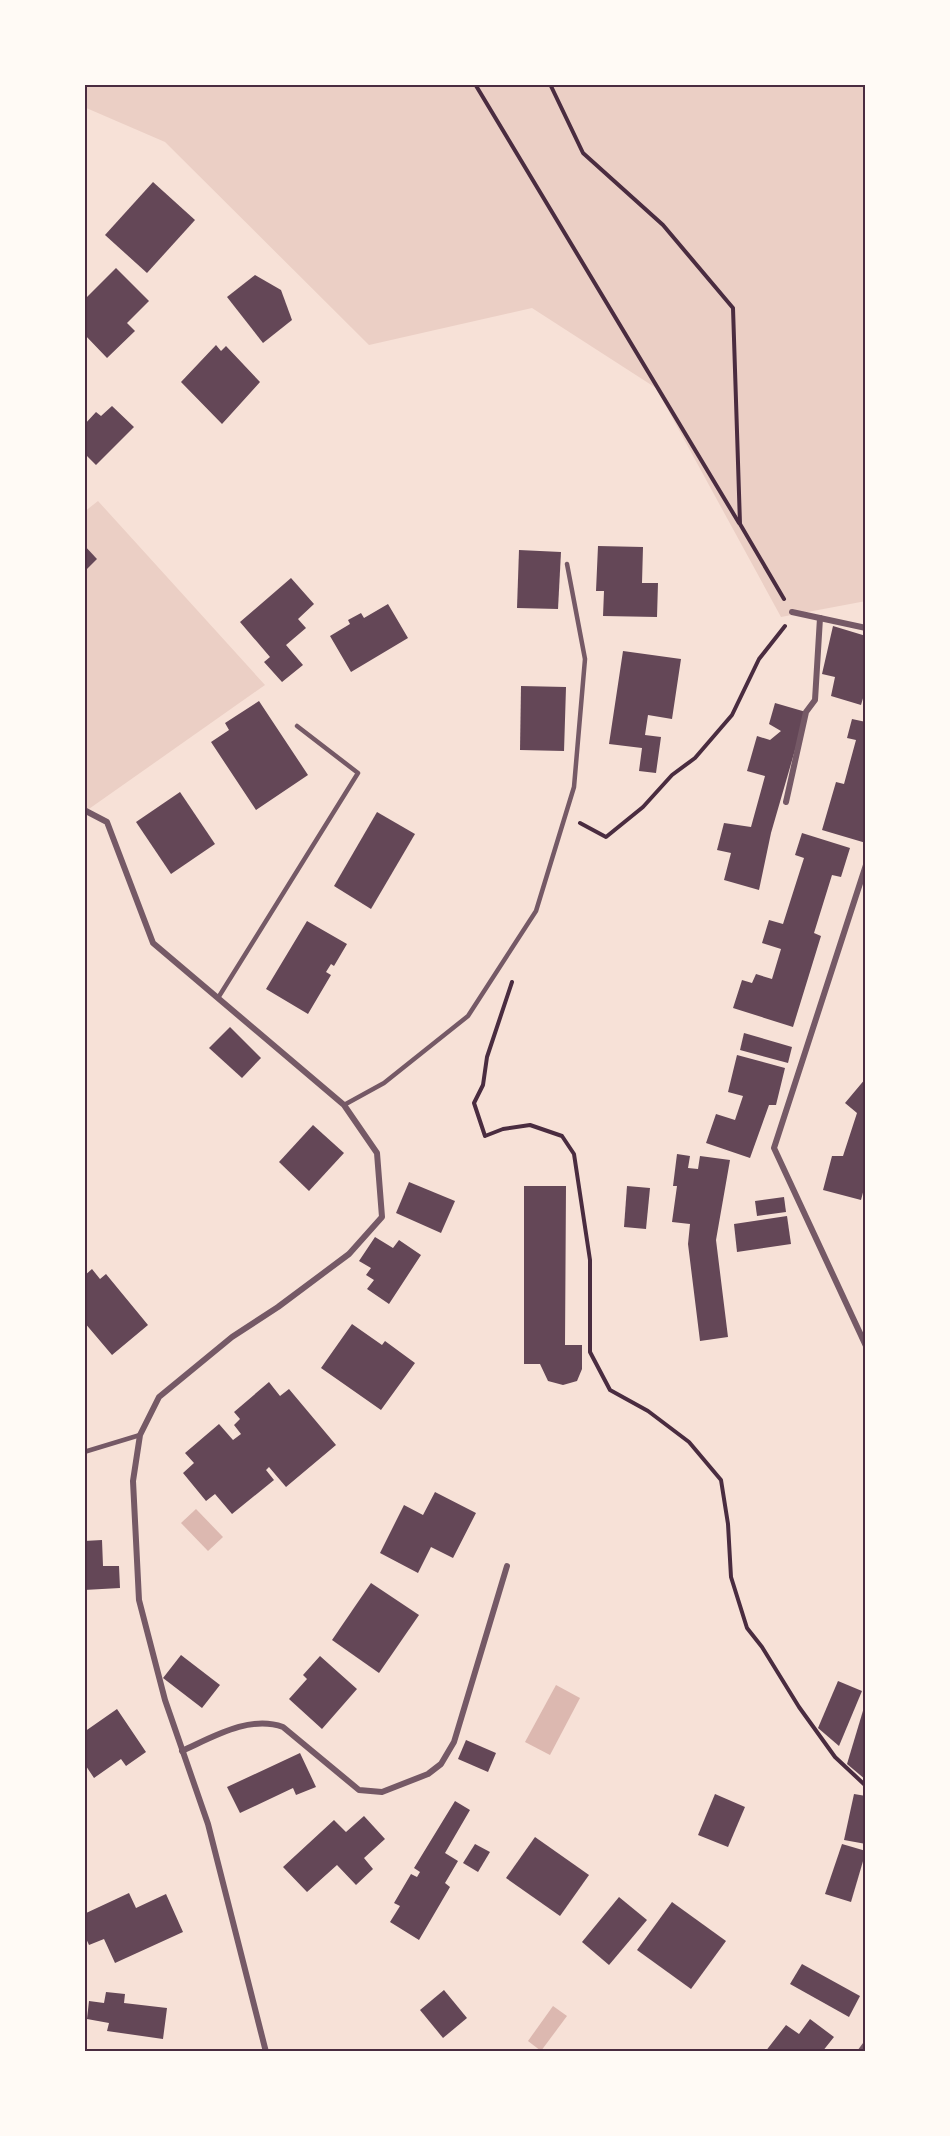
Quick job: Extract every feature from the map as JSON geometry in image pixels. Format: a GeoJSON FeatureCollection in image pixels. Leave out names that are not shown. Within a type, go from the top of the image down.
{"type":"FeatureCollection","features":[{"type":"Feature","properties":{"kind":"street"},"geometry":{"type":"LineString","coordinates":[[792,612],[866,628]]}},
{"type":"Feature","properties":{"kind":"street"},"geometry":{"type":"LineString","coordinates":[[786,802],[806,712],[815,700],[820,618]]}},
{"type":"Feature","properties":{"kind":"street"},"geometry":{"type":"LineString","coordinates":[[84,810],[107,822],[153,943],[344,1105],[377,1154],[382,1217],[349,1254],[278,1307],[232,1337],[159,1397],[140,1435],[134,1481],[139,1600],[165,1700],[208,1824],[266,2052]]}},
{"type":"Feature","properties":{"kind":"street"},"geometry":{"type":"LineString","coordinates":[[866,865],[774,1148],[866,1346]]}},
{"type":"Feature","properties":{"kind":"street"},"geometry":{"type":"LineString","coordinates":[[182,1751],[239,1726],[268,1721],[282,1726],[360,1790],[382,1792],[407,1785],[428,1774],[441,1764],[454,1742],[507,1566]]}},
{"type":"Feature","properties":{"kind":"street"},"geometry":{"type":"LineString","coordinates":[[860,2052],[866,2044]]}},
{"type":"Feature","properties":{"kind":"lane"},"geometry":{"type":"LineString","coordinates":[[344,1105],[384,1083],[468,1016],[536,911],[574,787],[585,659],[567,564]]}},
{"type":"Feature","properties":{"kind":"lane"},"geometry":{"type":"LineString","coordinates":[[218,998],[358,773],[297,726]]}},
{"type":"Feature","properties":{"kind":"lane"},"geometry":{"type":"LineString","coordinates":[[84,1452],[140,1435]]}},
{"type":"Feature","properties":{"kind":"path"},"geometry":{"type":"LineString","coordinates":[[474,84],[792,612],[785,628],[759,659],[732,715],[695,758],[672,775],[643,807],[606,837],[566,815]]}},
{"type":"Feature","properties":{"kind":"path"},"geometry":{"type":"LineString","coordinates":[[550,84],[583,153],[663,225],[733,308],[740,524]]}},
{"type":"Feature","properties":{"kind":"path"},"geometry":{"type":"LineString","coordinates":[[513,978],[487,1057],[483,1084],[474,1103],[485,1136],[503,1129],[530,1125],[562,1136],[574,1154],[590,1260],[590,1352],[610,1390],[648,1411],[689,1442],[721,1480],[728,1524],[731,1577],[747,1628],[835,1757],[866,1786]]}},
{"type":"Feature","properties":{"kind":"shaded area"},"geometry":{"type":"Polygon","coordinates":[[[84,84],[866,84],[866,601],[781,617],[656,388],[532,308],[369,345],[165,142],[84,107],[84,84]]]}},
{"type":"Feature","properties":{"kind":"shaded area"},"geometry":{"type":"Polygon","coordinates":[[[98,501],[265,685],[86,811],[84,810],[84,572],[97,559],[84,545],[84,512],[98,501]]]}},
{"type":"Feature","properties":{"kind":"shaded area"},"geometry":{"type":"Polygon","coordinates":[[[196,1509],[223,1537],[208,1551],[181,1523],[196,1509]]]}},
{"type":"Feature","properties":{"kind":"shaded area"},"geometry":{"type":"Polygon","coordinates":[[[556,1685],[580,1698],[550,1755],[525,1742],[556,1685]]]}},
{"type":"Feature","properties":{"kind":"shaded area"},"geometry":{"type":"Polygon","coordinates":[[[553,2006],[567,2016],[541,2051],[528,2041],[553,2006]]]}},
{"type":"Feature","properties":{"kind":"building"},"geometry":{"type":"Polygon","coordinates":[[[153,182],[195,220],[147,273],[105,235],[153,182]]]}},
{"type":"Feature","properties":{"kind":"building"},"geometry":{"type":"Polygon","coordinates":[[[116,268],[149,301],[127,323],[135,331],[107,358],[84,334],[84,300],[116,268]]]}},
{"type":"Feature","properties":{"kind":"building"},"geometry":{"type":"Polygon","coordinates":[[[255,275],[281,290],[292,320],[263,343],[227,297],[255,275]]]}},
{"type":"Feature","properties":{"kind":"building"},"geometry":{"type":"Polygon","coordinates":[[[216,345],[221,351],[226,346],[260,382],[222,424],[181,382],[216,345]]]}},
{"type":"Feature","properties":{"kind":"building"},"geometry":{"type":"Polygon","coordinates":[[[112,406],[134,427],[96,465],[87,456],[84,460],[84,425],[96,412],[101,416],[112,406]]]}},
{"type":"Feature","properties":{"kind":"building"},"geometry":{"type":"Polygon","coordinates":[[[84,545],[97,559],[84,572],[84,545]]]}},
{"type":"Feature","properties":{"kind":"building"},"geometry":{"type":"Polygon","coordinates":[[[598,546],[643,547],[642,583],[658,583],[657,617],[603,616],[604,591],[596,591],[598,546]]]}},
{"type":"Feature","properties":{"kind":"building"},"geometry":{"type":"Polygon","coordinates":[[[519,550],[561,552],[558,609],[517,608],[519,550]]]}},
{"type":"Feature","properties":{"kind":"building"},"geometry":{"type":"Polygon","coordinates":[[[291,578],[314,604],[298,619],[306,628],[286,645],[303,665],[282,682],[264,662],[270,657],[240,622],[291,578]]]}},
{"type":"Feature","properties":{"kind":"building"},"geometry":{"type":"Polygon","coordinates":[[[388,604],[408,638],[351,672],[330,636],[350,624],[348,620],[361,613],[364,618],[388,604]]]}},
{"type":"Feature","properties":{"kind":"building"},"geometry":{"type":"Polygon","coordinates":[[[833,626],[866,636],[866,688],[861,705],[831,696],[835,677],[822,674],[833,626]]]}},
{"type":"Feature","properties":{"kind":"building"},"geometry":{"type":"Polygon","coordinates":[[[623,651],[681,659],[672,719],[648,715],[645,735],[661,737],[656,773],[639,771],[642,748],[609,744],[623,651]]]}},
{"type":"Feature","properties":{"kind":"building"},"geometry":{"type":"Polygon","coordinates":[[[521,686],[566,687],[564,751],[520,750],[521,686]]]}},
{"type":"Feature","properties":{"kind":"building"},"geometry":{"type":"Polygon","coordinates":[[[259,701],[308,775],[256,810],[211,742],[229,730],[225,723],[259,701]]]}},
{"type":"Feature","properties":{"kind":"building"},"geometry":{"type":"Polygon","coordinates":[[[775,703],[806,712],[771,833],[759,890],[724,880],[731,853],[717,850],[724,823],[751,827],[765,776],[747,771],[757,736],[770,740],[781,731],[769,724],[775,703]]]}},
{"type":"Feature","properties":{"kind":"building"},"geometry":{"type":"Polygon","coordinates":[[[852,719],[866,722],[866,843],[822,830],[836,782],[844,784],[856,740],[847,738],[852,719]]]}},
{"type":"Feature","properties":{"kind":"building"},"geometry":{"type":"Polygon","coordinates":[[[180,792],[215,844],[171,874],[136,822],[180,792]]]}},
{"type":"Feature","properties":{"kind":"building"},"geometry":{"type":"Polygon","coordinates":[[[377,812],[415,834],[371,909],[334,886],[377,812]]]}},
{"type":"Feature","properties":{"kind":"building"},"geometry":{"type":"Polygon","coordinates":[[[802,833],[850,848],[841,877],[832,875],[814,933],[821,936],[793,1027],[733,1008],[742,980],[752,983],[756,974],[772,979],[781,949],[762,943],[769,920],[783,924],[804,858],[795,855],[802,833]]]}},
{"type":"Feature","properties":{"kind":"building"},"geometry":{"type":"Polygon","coordinates":[[[307,921],[347,944],[334,966],[331,964],[326,972],[331,975],[308,1014],[266,989],[307,921]]]}},
{"type":"Feature","properties":{"kind":"building"},"geometry":{"type":"Polygon","coordinates":[[[230,1027],[261,1058],[242,1078],[209,1048],[230,1027]]]}},
{"type":"Feature","properties":{"kind":"building"},"geometry":{"type":"Polygon","coordinates":[[[744,1033],[792,1047],[788,1063],[740,1050],[744,1033]]]}},
{"type":"Feature","properties":{"kind":"building"},"geometry":{"type":"Polygon","coordinates":[[[737,1055],[785,1068],[776,1105],[769,1105],[750,1158],[706,1143],[716,1114],[735,1120],[743,1096],[728,1092],[737,1055]]]}},
{"type":"Feature","properties":{"kind":"building"},"geometry":{"type":"Polygon","coordinates":[[[866,1078],[866,1181],[861,1200],[823,1190],[832,1156],[843,1156],[857,1113],[845,1103],[866,1078]]]}},
{"type":"Feature","properties":{"kind":"building"},"geometry":{"type":"Polygon","coordinates":[[[313,1125],[344,1153],[309,1191],[279,1162],[313,1125]]]}},
{"type":"Feature","properties":{"kind":"building"},"geometry":{"type":"Polygon","coordinates":[[[677,1154],[690,1156],[688,1168],[698,1169],[700,1156],[730,1160],[716,1240],[728,1337],[700,1341],[688,1244],[690,1224],[672,1222],[677,1186],[673,1186],[677,1154]]]}},
{"type":"Feature","properties":{"kind":"building"},"geometry":{"type":"Polygon","coordinates":[[[409,1182],[455,1201],[441,1233],[396,1213],[409,1182]]]}},
{"type":"Feature","properties":{"kind":"building"},"geometry":{"type":"Polygon","coordinates":[[[524,1186],[566,1186],[565,1345],[582,1345],[582,1369],[577,1381],[563,1385],[548,1381],[540,1364],[524,1364],[524,1186]]]}},
{"type":"Feature","properties":{"kind":"building"},"geometry":{"type":"Polygon","coordinates":[[[627,1186],[650,1188],[646,1229],[624,1227],[627,1186]]]}},
{"type":"Feature","properties":{"kind":"building"},"geometry":{"type":"Polygon","coordinates":[[[784,1197],[786,1212],[757,1216],[755,1201],[784,1197]]]}},
{"type":"Feature","properties":{"kind":"building"},"geometry":{"type":"Polygon","coordinates":[[[787,1216],[791,1244],[737,1252],[734,1224],[787,1216]]]}},
{"type":"Feature","properties":{"kind":"building"},"geometry":{"type":"Polygon","coordinates":[[[375,1237],[393,1248],[399,1240],[421,1255],[389,1304],[367,1289],[374,1280],[366,1275],[371,1268],[359,1261],[375,1237]]]}},
{"type":"Feature","properties":{"kind":"building"},"geometry":{"type":"Polygon","coordinates":[[[92,1269],[100,1279],[106,1274],[148,1325],[112,1355],[84,1322],[84,1276],[92,1269]]]}},
{"type":"Feature","properties":{"kind":"building"},"geometry":{"type":"Polygon","coordinates":[[[352,1324],[382,1345],[385,1341],[415,1363],[381,1410],[321,1368],[352,1324]]]}},
{"type":"Feature","properties":{"kind":"building"},"geometry":{"type":"Polygon","coordinates":[[[269,1382],[280,1396],[289,1389],[336,1445],[286,1487],[269,1467],[266,1470],[274,1480],[232,1514],[215,1494],[206,1501],[183,1473],[194,1463],[185,1453],[219,1424],[233,1440],[241,1434],[234,1425],[240,1419],[234,1412],[269,1382]]]}},
{"type":"Feature","properties":{"kind":"building"},"geometry":{"type":"Polygon","coordinates":[[[435,1492],[476,1513],[453,1558],[431,1547],[418,1573],[380,1553],[404,1505],[423,1515],[435,1492]]]}},
{"type":"Feature","properties":{"kind":"building"},"geometry":{"type":"Polygon","coordinates":[[[102,1540],[103,1566],[119,1566],[120,1588],[84,1590],[84,1541],[102,1540]]]}},
{"type":"Feature","properties":{"kind":"building"},"geometry":{"type":"Polygon","coordinates":[[[371,1583],[419,1615],[379,1673],[332,1640],[371,1583]]]}},
{"type":"Feature","properties":{"kind":"building"},"geometry":{"type":"Polygon","coordinates":[[[181,1655],[220,1685],[202,1708],[163,1678],[181,1655]]]}},
{"type":"Feature","properties":{"kind":"building"},"geometry":{"type":"Polygon","coordinates":[[[320,1656],[357,1689],[322,1729],[289,1699],[307,1679],[303,1675],[320,1656]]]}},
{"type":"Feature","properties":{"kind":"building"},"geometry":{"type":"Polygon","coordinates":[[[838,1681],[862,1691],[839,1746],[818,1728],[838,1681]]]}},
{"type":"Feature","properties":{"kind":"building"},"geometry":{"type":"Polygon","coordinates":[[[866,1704],[866,1780],[847,1764],[866,1704]]]}},
{"type":"Feature","properties":{"kind":"building"},"geometry":{"type":"Polygon","coordinates":[[[117,1709],[146,1752],[126,1766],[121,1759],[94,1778],[84,1763],[84,1732],[117,1709]]]}},
{"type":"Feature","properties":{"kind":"building"},"geometry":{"type":"Polygon","coordinates":[[[466,1740],[496,1753],[488,1772],[458,1759],[466,1740]]]}},
{"type":"Feature","properties":{"kind":"building"},"geometry":{"type":"Polygon","coordinates":[[[300,1753],[316,1787],[296,1795],[293,1788],[240,1813],[227,1787],[300,1753]]]}},
{"type":"Feature","properties":{"kind":"building"},"geometry":{"type":"Polygon","coordinates":[[[715,1794],[745,1807],[728,1847],[698,1835],[715,1794]]]}},
{"type":"Feature","properties":{"kind":"building"},"geometry":{"type":"Polygon","coordinates":[[[854,1794],[866,1796],[866,1844],[844,1840],[854,1794]]]}},
{"type":"Feature","properties":{"kind":"building"},"geometry":{"type":"Polygon","coordinates":[[[455,1801],[470,1810],[445,1853],[458,1861],[445,1883],[450,1887],[419,1940],[390,1922],[400,1906],[394,1903],[411,1874],[417,1877],[420,1872],[414,1868],[455,1801]]]}},
{"type":"Feature","properties":{"kind":"building"},"geometry":{"type":"Polygon","coordinates":[[[364,1816],[385,1839],[364,1858],[373,1869],[356,1885],[337,1865],[307,1892],[283,1867],[334,1820],[346,1832],[364,1816]]]}},
{"type":"Feature","properties":{"kind":"building"},"geometry":{"type":"Polygon","coordinates":[[[535,1837],[589,1875],[560,1916],[506,1878],[535,1837]]]}},
{"type":"Feature","properties":{"kind":"building"},"geometry":{"type":"Polygon","coordinates":[[[475,1844],[490,1852],[478,1872],[463,1863],[475,1844]]]}},
{"type":"Feature","properties":{"kind":"building"},"geometry":{"type":"Polygon","coordinates":[[[842,1844],[866,1851],[851,1902],[825,1894],[842,1844]]]}},
{"type":"Feature","properties":{"kind":"building"},"geometry":{"type":"Polygon","coordinates":[[[129,1893],[136,1908],[166,1894],[183,1932],[115,1963],[104,1939],[89,1945],[84,1934],[84,1914],[129,1893]]]}},
{"type":"Feature","properties":{"kind":"building"},"geometry":{"type":"Polygon","coordinates":[[[619,1897],[647,1920],[609,1965],[582,1942],[619,1897]]]}},
{"type":"Feature","properties":{"kind":"building"},"geometry":{"type":"Polygon","coordinates":[[[672,1902],[726,1941],[691,1989],[637,1950],[672,1902]]]}},
{"type":"Feature","properties":{"kind":"building"},"geometry":{"type":"Polygon","coordinates":[[[802,1964],[860,1996],[849,2017],[790,1984],[802,1964]]]}},
{"type":"Feature","properties":{"kind":"building"},"geometry":{"type":"Polygon","coordinates":[[[444,1990],[467,2018],[443,2038],[420,2010],[444,1990]]]}},
{"type":"Feature","properties":{"kind":"building"},"geometry":{"type":"Polygon","coordinates":[[[106,1992],[125,1994],[124,2003],[167,2008],[163,2039],[107,2031],[109,2023],[87,2019],[89,2001],[104,2003],[106,1992]]]}},
{"type":"Feature","properties":{"kind":"building"},"geometry":{"type":"Polygon","coordinates":[[[810,2019],[834,2037],[822,2052],[765,2052],[786,2025],[799,2034],[810,2019]]]}}]}
